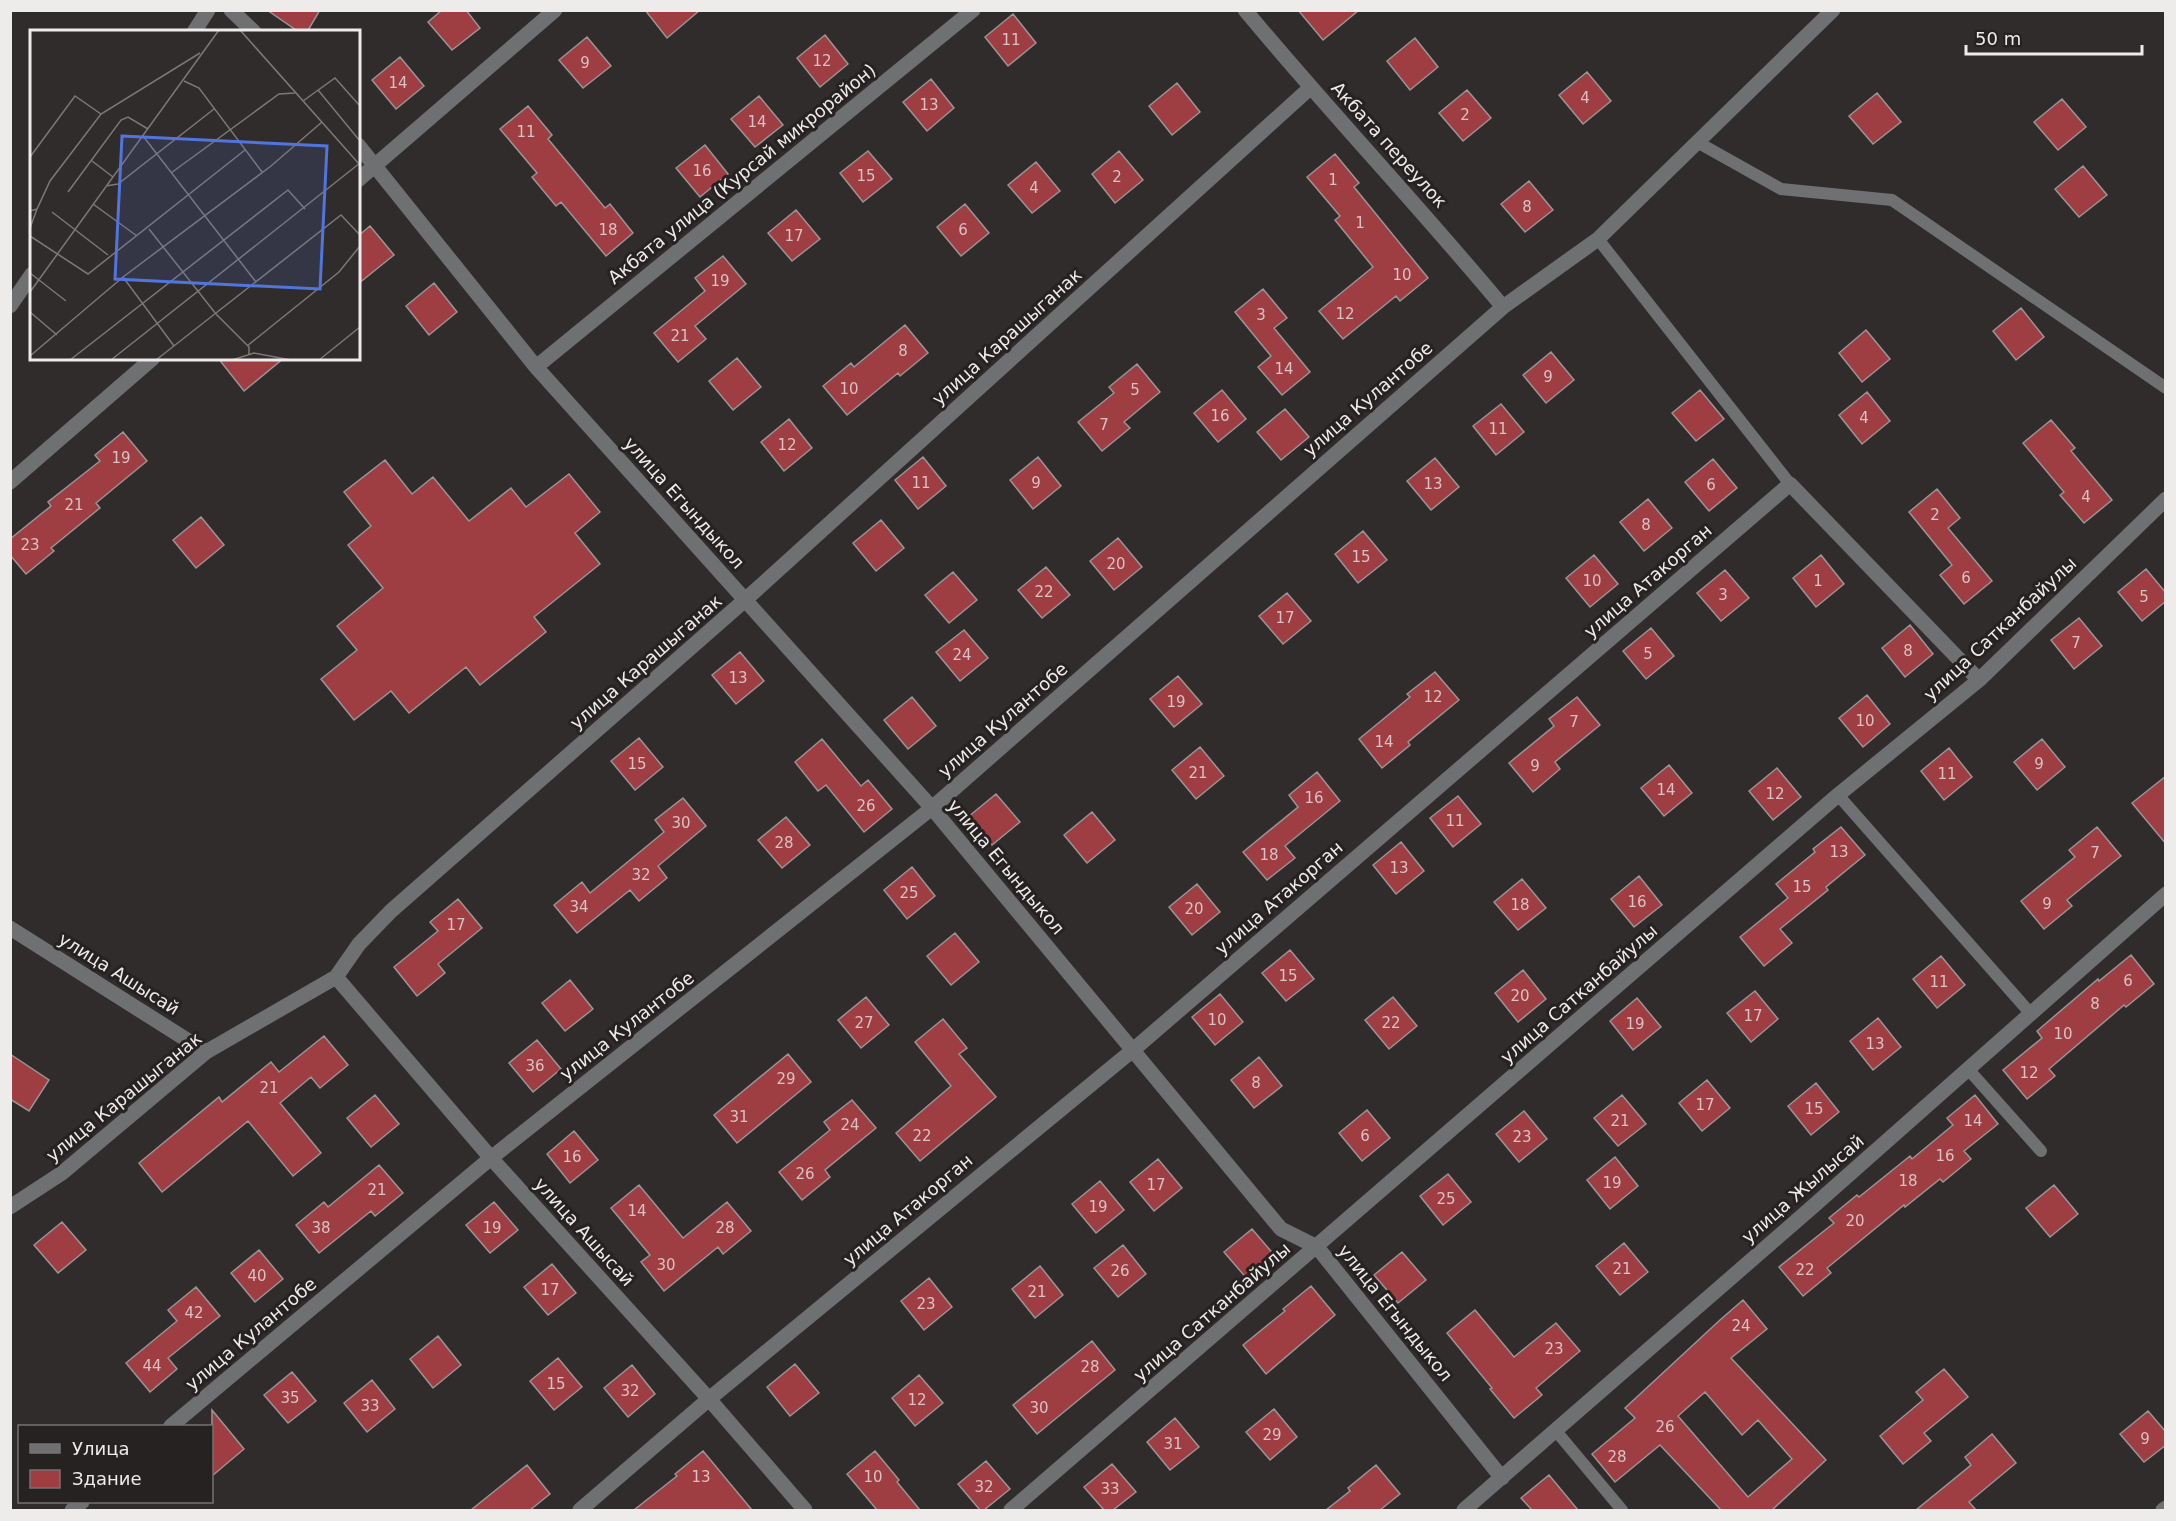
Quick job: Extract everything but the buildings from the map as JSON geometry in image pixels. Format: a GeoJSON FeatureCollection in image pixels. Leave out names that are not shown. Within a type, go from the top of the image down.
{"type":"FeatureCollection","features":[{"type":"Feature","properties":{"kind":"street"},"geometry":{"type":"LineString","coordinates":[[195,30],[208,10]]}},
{"type":"Feature","properties":{"kind":"street"},"geometry":{"type":"LineString","coordinates":[[231,10],[252,30]]}},
{"type":"Feature","properties":{"kind":"street"},"geometry":{"type":"LineString","coordinates":[[360,178],[555,10]]}},
{"type":"Feature","properties":{"kind":"street","name":"Акбата улица (Курсай микрорайон)"},"geometry":{"type":"LineString","coordinates":[[536,367],[973,10]]}},
{"type":"Feature","properties":{"kind":"street","name":"Акбата переулок"},"geometry":{"type":"LineString","coordinates":[[1245,10],[1310,88],[1435,225],[1503,307]]}},
{"type":"Feature","properties":{"kind":"street","name":"улица Кулантобе"},"geometry":{"type":"LineString","coordinates":[[172,1425],[491,1158],[932,808],[1503,307],[1598,239],[1833,10]]}},
{"type":"Feature","properties":{"kind":"street","name":"улица Карашыганак"},"geometry":{"type":"LineString","coordinates":[[10,1208],[62,1173],[206,1052],[336,977],[359,944],[391,911],[745,600],[1310,88]]}},
{"type":"Feature","properties":{"kind":"street","name":"улица Егындыкол"},"geometry":{"type":"LineString","coordinates":[[360,147],[536,367],[932,808],[1281,1229],[1317,1247],[1502,1478]]}},
{"type":"Feature","properties":{"kind":"street"},"geometry":{"type":"LineString","coordinates":[[10,306],[30,277]]}},
{"type":"Feature","properties":{"kind":"street"},"geometry":{"type":"LineString","coordinates":[[10,482],[151,360]]}},
{"type":"Feature","properties":{"kind":"street"},"geometry":{"type":"LineString","coordinates":[[1790,484],[1979,681]]}},
{"type":"Feature","properties":{"kind":"street","name":"улица Атакорган"},"geometry":{"type":"LineString","coordinates":[[580,1510],[710,1399],[1133,1050],[1790,484]]}},
{"type":"Feature","properties":{"kind":"street","name":"улица Сатканбайулы"},"geometry":{"type":"LineString","coordinates":[[1011,1510],[1838,795],[1979,681],[2166,499]]}},
{"type":"Feature","properties":{"kind":"street","name":"улица Жылысай"},"geometry":{"type":"LineString","coordinates":[[1464,1510],[2166,894]]}},
{"type":"Feature","properties":{"kind":"street","name":"улица Ашысай"},"geometry":{"type":"LineString","coordinates":[[10,928],[206,1052]]}},
{"type":"Feature","properties":{"kind":"street","name":"улица Ашысай"},"geometry":{"type":"LineString","coordinates":[[336,977],[491,1158],[710,1399],[805,1510]]}},
{"type":"Feature","properties":{"kind":"lane"},"geometry":{"type":"LineString","coordinates":[[1697,142],[1781,189],[1892,200],[2166,388]]}},
{"type":"Feature","properties":{"kind":"lane"},"geometry":{"type":"LineString","coordinates":[[1598,239],[1790,484]]}},
{"type":"Feature","properties":{"kind":"lane"},"geometry":{"type":"LineString","coordinates":[[1838,795],[2031,1014]]}},
{"type":"Feature","properties":{"kind":"lane"},"geometry":{"type":"LineString","coordinates":[[1968,1069],[2041,1151]]}},
{"type":"Feature","properties":{"kind":"lane"},"geometry":{"type":"LineString","coordinates":[[1556,1431],[1622,1510]]}}]}
